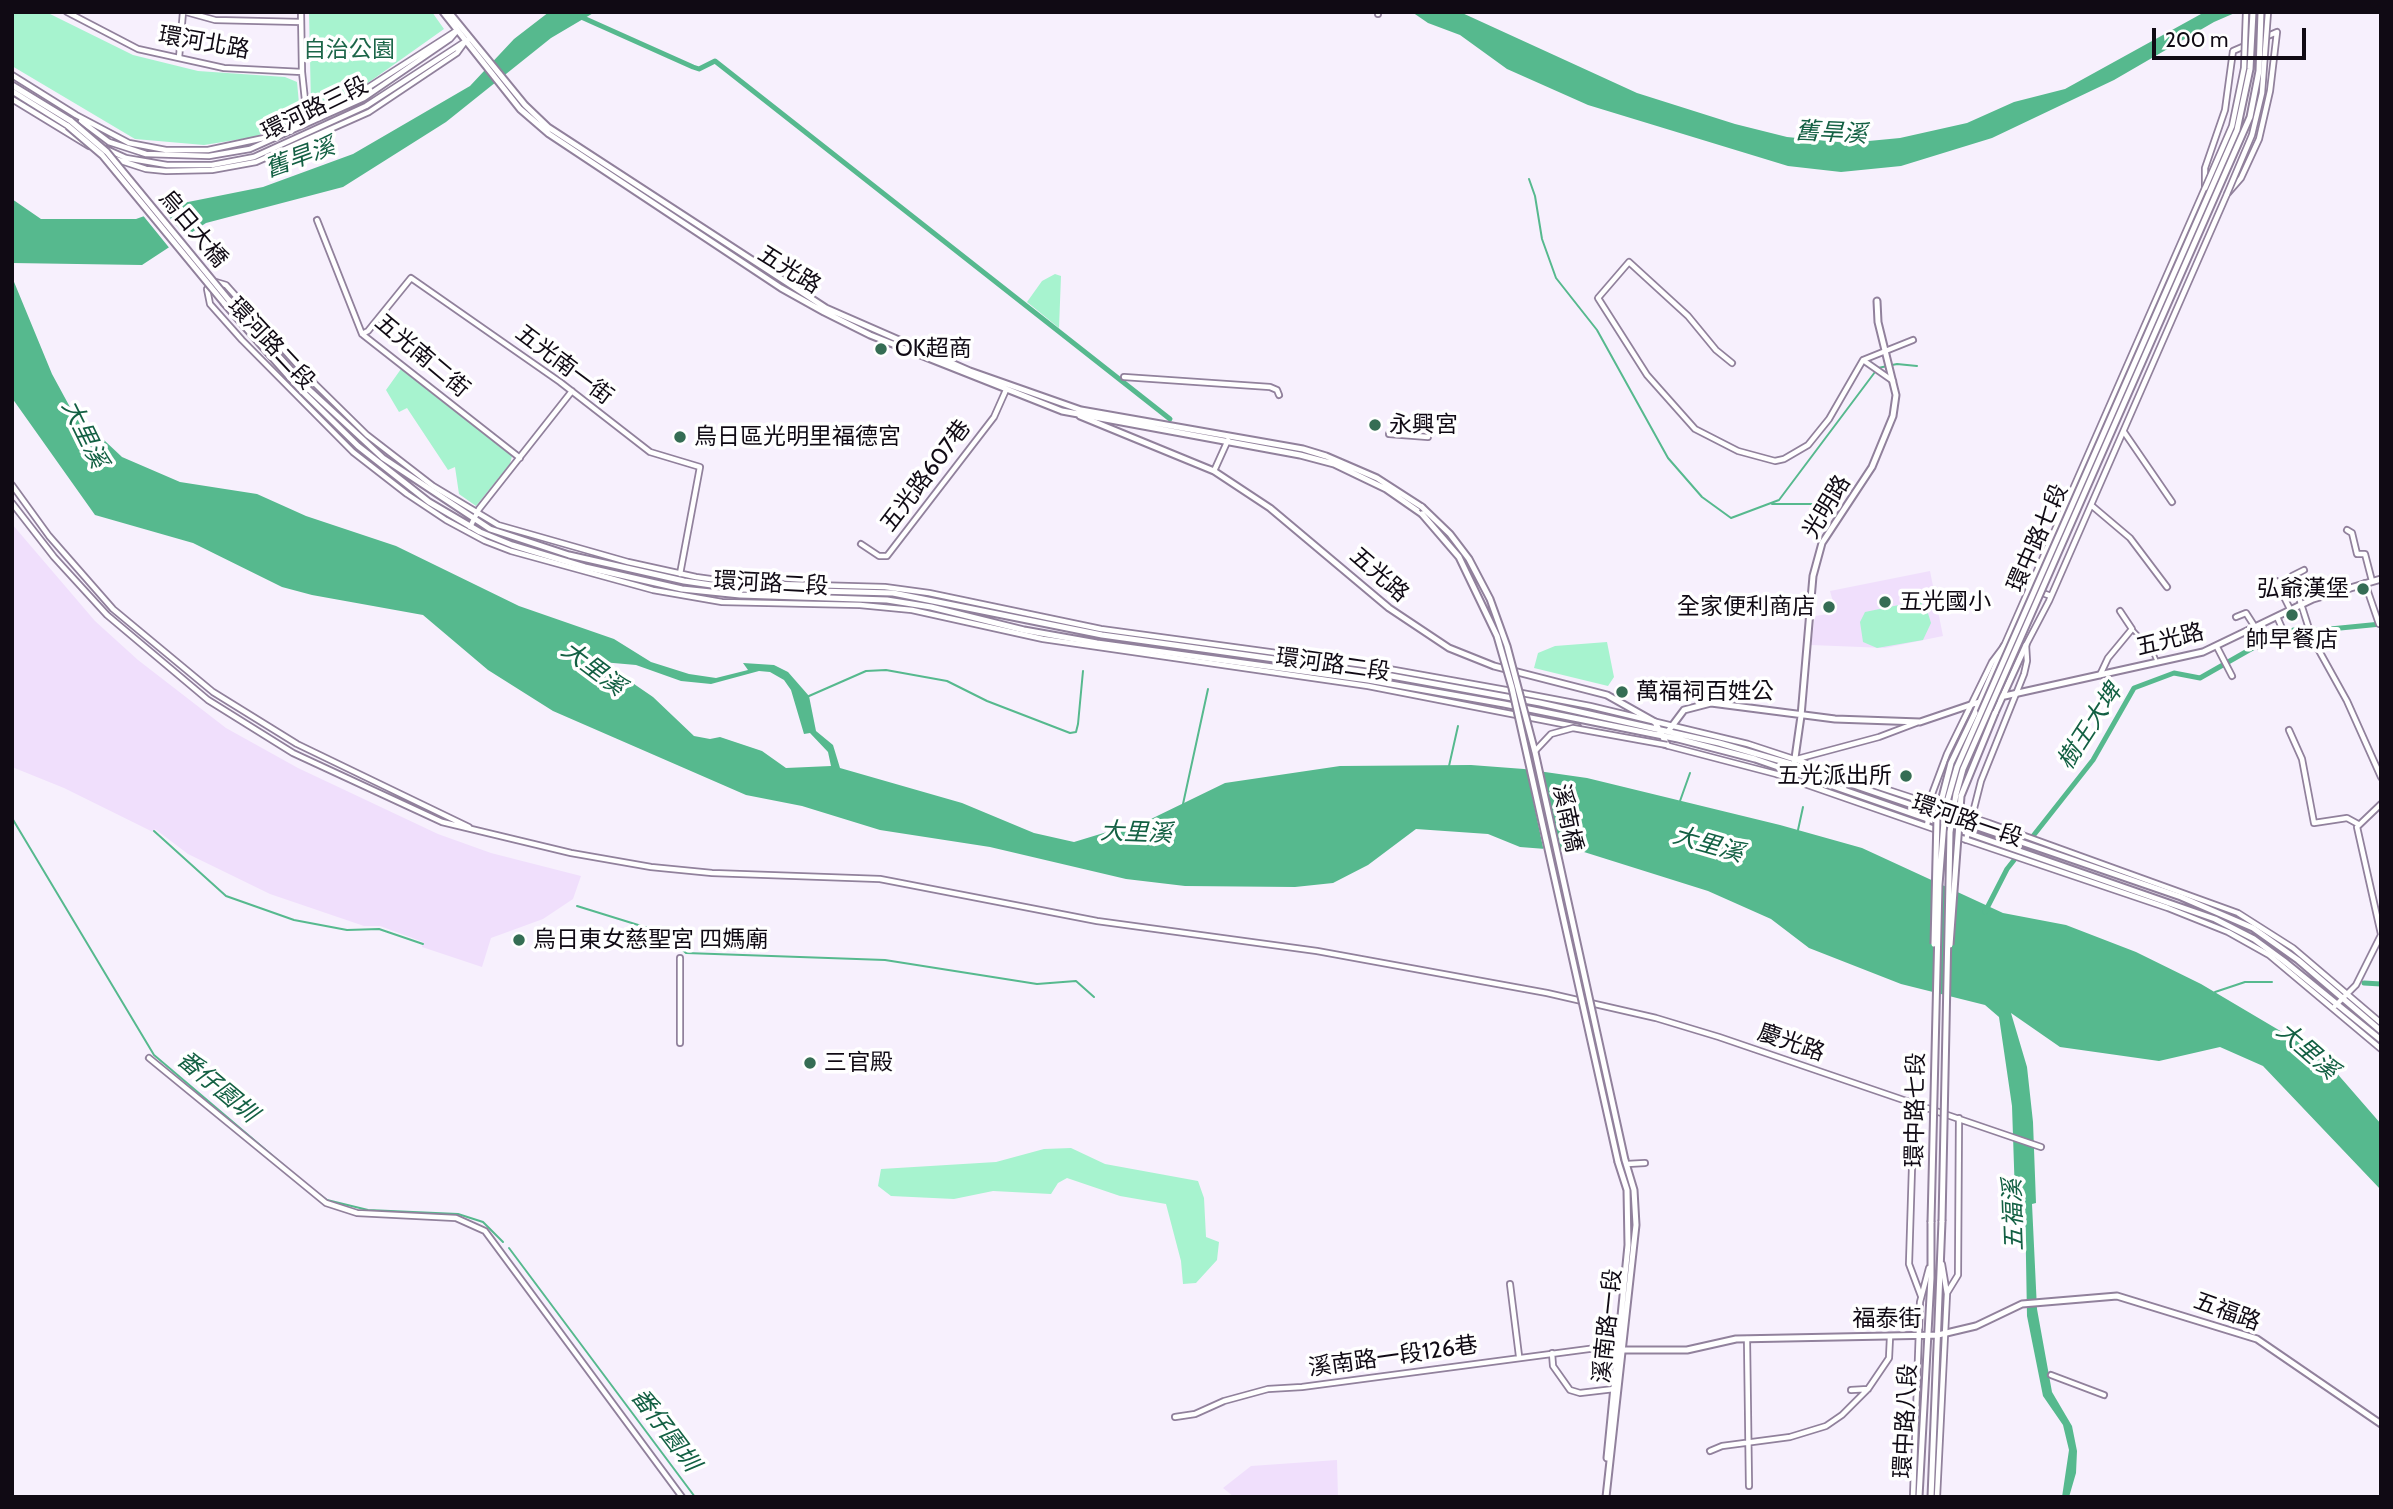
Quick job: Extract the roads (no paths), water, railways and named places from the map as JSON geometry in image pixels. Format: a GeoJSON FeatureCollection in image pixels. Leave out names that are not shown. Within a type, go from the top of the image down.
{"type":"FeatureCollection","features":[{"type":"Feature","properties":{"kind":"street","name":"環河北路"},"geometry":{"type":"LineString","coordinates":[[66,12],[138,49],[224,68],[302,72]]}},
{"type":"Feature","properties":{"kind":"street"},"geometry":{"type":"LineString","coordinates":[[178,58],[185,12],[215,20],[301,22]]}},
{"type":"Feature","properties":{"kind":"street"},"geometry":{"type":"LineString","coordinates":[[301,12],[302,72],[307,118],[314,134]]}},
{"type":"Feature","properties":{"kind":"street"},"geometry":{"type":"LineString","coordinates":[[443,12],[459,29]]}},
{"type":"Feature","properties":{"kind":"street"},"geometry":{"type":"LineString","coordinates":[[449,12],[467,40],[514,96]]}},
{"type":"Feature","properties":{"kind":"street","name":"環中路七段"},"geometry":{"type":"LineString","coordinates":[[1927,826],[1947,754],[1992,662],[2004,646],[2205,188],[2235,111],[2244,68],[2246,12]]}},
{"type":"Feature","properties":{"kind":"street","name":"環中路七段"},"geometry":{"type":"LineString","coordinates":[[1931,1222],[1942,831],[1957,767],[2237,130],[2250,69],[2253,12]]}},
{"type":"Feature","properties":{"kind":"street","name":"環中路七段"},"geometry":{"type":"LineString","coordinates":[[1942,1221],[1950,832],[1963,769],[2250,117],[2259,71],[2261,12]]}},
{"type":"Feature","properties":{"kind":"street","name":"環中路七段"},"geometry":{"type":"LineString","coordinates":[[1966,840],[1980,781],[2017,693],[2027,661],[2025,645],[2051,596],[2124,432],[2252,135],[2262,93],[2268,12]]}},
{"type":"Feature","properties":{"kind":"street","name":"環河路三段"},"geometry":{"type":"LineString","coordinates":[[12,75],[76,115],[129,143],[190,151],[247,144],[307,118],[362,93],[459,29]]}},
{"type":"Feature","properties":{"kind":"street","name":"環河路三段"},"geometry":{"type":"LineString","coordinates":[[76,115],[109,142],[128,150],[167,157],[232,154],[266,144],[364,98],[450,39],[459,29]]}},
{"type":"Feature","properties":{"kind":"street"},"geometry":{"type":"LineString","coordinates":[[2205,188],[2205,168],[2225,110],[2234,51],[2277,32],[2270,91],[2259,139],[2241,178],[2227,194]]}},
{"type":"Feature","properties":{"kind":"street","name":"環河路三段"},"geometry":{"type":"LineString","coordinates":[[12,95],[106,156],[146,169],[191,171],[234,167],[273,156],[314,134],[376,107],[459,51],[467,40]]}},
{"type":"Feature","properties":{"kind":"street","name":"烏日大橋"},"geometry":{"type":"LineString","coordinates":[[12,85],[71,121],[95,140],[251,332]]}},
{"type":"Feature","properties":{"kind":"street","name":"烏日大橋"},"geometry":{"type":"LineString","coordinates":[[12,95],[68,125],[93,145],[251,332],[360,443]]}},
{"type":"Feature","properties":{"kind":"street","name":"五光路"},"geometry":{"type":"LineString","coordinates":[[514,96],[534,122],[557,140],[781,288],[870,335],[1006,390],[1080,413],[1334,464],[1386,489],[1422,511]]}},
{"type":"Feature","properties":{"kind":"street","name":"五光路"},"geometry":{"type":"LineString","coordinates":[[514,96],[568,141],[826,308],[1214,471],[1270,508],[1389,608],[1449,648],[1494,666],[1607,695],[1655,722],[1667,745]]}},
{"type":"Feature","properties":{"kind":"street","name":"五光南二街"},"geometry":{"type":"LineString","coordinates":[[317,220],[362,334],[520,458]]}},
{"type":"Feature","properties":{"kind":"street"},"geometry":{"type":"LineString","coordinates":[[1732,363],[1716,350],[1688,316],[1629,262],[1598,298],[1647,375],[1695,429],[1706,437],[1738,451],[1768,460],[1784,459],[1808,445],[1829,419],[1865,361],[1913,340]]}},
{"type":"Feature","properties":{"kind":"street","name":"五光南一街"},"geometry":{"type":"LineString","coordinates":[[362,334],[368,331],[411,278],[572,391],[653,455],[700,467],[680,574]]}},
{"type":"Feature","properties":{"kind":"street","name":"環河路二段"},"geometry":{"type":"LineString","coordinates":[[978,608],[893,593],[739,589],[684,581],[569,555],[490,529],[367,435],[310,379],[231,289],[222,282],[211,285],[206,294],[210,304],[317,418],[407,495],[469,529],[555,559],[682,589],[740,595],[887,600],[931,607],[975,622],[1008,629],[1195,658],[1368,680],[1504,707]]}},
{"type":"Feature","properties":{"kind":"street","name":"光明路"},"geometry":{"type":"LineString","coordinates":[[1792,779],[1801,716],[1813,576],[1819,554],[1832,525],[1872,467],[1893,416],[1896,395],[1877,301]]}},
{"type":"Feature","properties":{"kind":"street"},"geometry":{"type":"LineString","coordinates":[[1865,361],[1893,381]]}},
{"type":"Feature","properties":{"kind":"street"},"geometry":{"type":"LineString","coordinates":[[1124,377],[1270,387],[1279,395]]}},
{"type":"Feature","properties":{"kind":"street","name":"五光路607巷"},"geometry":{"type":"LineString","coordinates":[[860,544],[879,556],[887,556],[994,417],[1006,390]]}},
{"type":"Feature","properties":{"kind":"street"},"geometry":{"type":"LineString","coordinates":[[469,529],[475,517],[572,391]]}},
{"type":"Feature","properties":{"kind":"street","name":"五光路"},"geometry":{"type":"LineString","coordinates":[[1080,413],[1303,449],[1353,466],[1422,511]]}},
{"type":"Feature","properties":{"kind":"street"},"geometry":{"type":"LineString","coordinates":[[2124,432],[2172,502]]}},
{"type":"Feature","properties":{"kind":"street"},"geometry":{"type":"LineString","coordinates":[[1389,434],[1427,437]]}},
{"type":"Feature","properties":{"kind":"street"},"geometry":{"type":"LineString","coordinates":[[1214,471],[1227,441],[1235,437]]}},
{"type":"Feature","properties":{"kind":"street","name":"環河路二段"},"geometry":{"type":"LineString","coordinates":[[360,443],[475,517],[571,548],[680,574],[739,583],[885,587],[1010,615],[1195,650],[1505,693]]}},
{"type":"Feature","properties":{"kind":"street","name":"環河路二段"},"geometry":{"type":"LineString","coordinates":[[360,443],[412,490],[469,529]]}},
{"type":"Feature","properties":{"kind":"street"},"geometry":{"type":"LineString","coordinates":[[12,485],[49,536],[113,609],[213,692],[297,744],[476,830]]}},
{"type":"Feature","properties":{"kind":"street"},"geometry":{"type":"LineString","coordinates":[[12,503],[54,557],[107,615],[208,701],[293,752],[387,798],[442,822],[476,830]]}},
{"type":"Feature","properties":{"kind":"street"},"geometry":{"type":"LineString","coordinates":[[2091,505],[2130,538],[2167,587]]}},
{"type":"Feature","properties":{"kind":"street","name":"溪南橋"},"geometry":{"type":"LineString","coordinates":[[1422,511],[1450,534],[1469,559],[1490,599],[1507,646],[1535,752],[1623,1162]]}},
{"type":"Feature","properties":{"kind":"street","name":"溪南橋"},"geometry":{"type":"LineString","coordinates":[[1422,511],[1459,557],[1497,636],[1512,688],[1623,1162]]}},
{"type":"Feature","properties":{"kind":"street"},"geometry":{"type":"LineString","coordinates":[[2347,530],[2352,533],[2357,554],[2365,554],[2372,581]]}},
{"type":"Feature","properties":{"kind":"street"},"geometry":{"type":"LineString","coordinates":[[2304,570],[2292,576],[2310,632],[2325,666],[2347,701],[2381,777]]}},
{"type":"Feature","properties":{"kind":"street","name":"五光路"},"geometry":{"type":"LineString","coordinates":[[1795,765],[1982,701],[2157,663],[2217,647],[2303,606],[2381,579]]}},
{"type":"Feature","properties":{"kind":"street"},"geometry":{"type":"LineString","coordinates":[[2276,582],[2291,612]]}},
{"type":"Feature","properties":{"kind":"street"},"geometry":{"type":"LineString","coordinates":[[2365,583],[2379,624]]}},
{"type":"Feature","properties":{"kind":"street"},"geometry":{"type":"LineString","coordinates":[[2028,588],[2051,596]]}},
{"type":"Feature","properties":{"kind":"street"},"geometry":{"type":"LineString","coordinates":[[2024,599],[2036,597],[2046,606]]}},
{"type":"Feature","properties":{"kind":"street"},"geometry":{"type":"LineString","coordinates":[[975,622],[978,608]]}},
{"type":"Feature","properties":{"kind":"street"},"geometry":{"type":"LineString","coordinates":[[2120,611],[2132,629],[2152,650],[2157,663]]}},
{"type":"Feature","properties":{"kind":"street"},"geometry":{"type":"LineString","coordinates":[[2236,617],[2246,613],[2260,646]]}},
{"type":"Feature","properties":{"kind":"street"},"geometry":{"type":"LineString","coordinates":[[1008,629],[1010,615]]}},
{"type":"Feature","properties":{"kind":"street"},"geometry":{"type":"LineString","coordinates":[[2278,619],[2285,635]]}},
{"type":"Feature","properties":{"kind":"street"},"geometry":{"type":"LineString","coordinates":[[2100,675],[2108,658],[2132,629]]}},
{"type":"Feature","properties":{"kind":"street"},"geometry":{"type":"LineString","coordinates":[[1947,969],[1961,796],[2025,645]]}},
{"type":"Feature","properties":{"kind":"street"},"geometry":{"type":"LineString","coordinates":[[1937,968],[1934,920],[1937,817],[1951,763],[1982,701],[2004,646]]}},
{"type":"Feature","properties":{"kind":"street"},"geometry":{"type":"LineString","coordinates":[[2217,647],[2232,677]]}},
{"type":"Feature","properties":{"kind":"street","name":"環河路一段"},"geometry":{"type":"LineString","coordinates":[[1505,693],[1655,722],[1795,765],[1929,811],[1970,821],[2180,897],[2241,922],[2274,942],[2381,1040]]}},
{"type":"Feature","properties":{"kind":"street","name":"環河路一段"},"geometry":{"type":"LineString","coordinates":[[1505,693],[1660,729],[1671,728]]}},
{"type":"Feature","properties":{"kind":"street","name":"五光路"},"geometry":{"type":"LineString","coordinates":[[1664,736],[1681,711],[1699,704],[1729,705],[1801,716],[1920,722]]}},
{"type":"Feature","properties":{"kind":"street","name":"環河路一段"},"geometry":{"type":"LineString","coordinates":[[1504,707],[1664,736],[1795,765],[1929,811],[1968,832],[2176,904],[2234,928],[2254,939],[2381,1031]]}},
{"type":"Feature","properties":{"kind":"street","name":"環河路一段"},"geometry":{"type":"LineString","coordinates":[[1504,707],[1642,742],[1667,745],[1792,779],[2168,908],[2228,932],[2381,1023]]}},
{"type":"Feature","properties":{"kind":"street"},"geometry":{"type":"LineString","coordinates":[[1535,752],[1552,734],[1573,727],[1667,745]]}},
{"type":"Feature","properties":{"kind":"street"},"geometry":{"type":"LineString","coordinates":[[2289,730],[2302,759],[2314,823],[2347,818],[2358,824]]}},
{"type":"Feature","properties":{"kind":"street"},"geometry":{"type":"LineString","coordinates":[[1648,740],[1664,736]]}},
{"type":"Feature","properties":{"kind":"street"},"geometry":{"type":"LineString","coordinates":[[2358,824],[2381,804]]}},
{"type":"Feature","properties":{"kind":"street"},"geometry":{"type":"LineString","coordinates":[[2340,1001],[2356,985],[2381,934],[2360,846],[2358,824]]}},
{"type":"Feature","properties":{"kind":"street","name":"慶光路"},"geometry":{"type":"LineString","coordinates":[[476,830],[571,853],[652,867],[712,873],[880,879],[1097,920],[1317,951],[1547,993],[1656,1018],[1914,1102],[2041,1147]]}},
{"type":"Feature","properties":{"kind":"street"},"geometry":{"type":"LineString","coordinates":[[680,958],[680,1043]]}},
{"type":"Feature","properties":{"kind":"street","name":"環河路一段"},"geometry":{"type":"LineString","coordinates":[[2340,1001],[2381,1049]]}},
{"type":"Feature","properties":{"kind":"street"},"geometry":{"type":"LineString","coordinates":[[149,1058],[326,1203],[357,1213],[456,1219],[485,1231],[682,1497]]}},
{"type":"Feature","properties":{"kind":"street","name":"環中路八段"},"geometry":{"type":"LineString","coordinates":[[1914,1102],[1909,1264],[1921,1297]]}},
{"type":"Feature","properties":{"kind":"street","name":"環中路八段"},"geometry":{"type":"LineString","coordinates":[[1947,1294],[1958,1275],[1959,1118]]}},
{"type":"Feature","properties":{"kind":"street"},"geometry":{"type":"LineString","coordinates":[[1623,1162],[1644,1163]]}},
{"type":"Feature","properties":{"kind":"street","name":"溪南路一段"},"geometry":{"type":"LineString","coordinates":[[1604,1497],[1616,1387],[1628,1216],[1623,1162]]}},
{"type":"Feature","properties":{"kind":"street","name":"溪南路一段"},"geometry":{"type":"LineString","coordinates":[[1616,1387],[1623,1352],[1636,1225],[1634,1190],[1623,1162]]}},
{"type":"Feature","properties":{"kind":"street","name":"環中路八段"},"geometry":{"type":"LineString","coordinates":[[1937,1497],[1942,1221]]}},
{"type":"Feature","properties":{"kind":"street","name":"環中路八段"},"geometry":{"type":"LineString","coordinates":[[1919,1497],[1931,1222]]}},
{"type":"Feature","properties":{"kind":"street","name":"環中路八段"},"geometry":{"type":"LineString","coordinates":[[1913,1497],[1921,1297],[1931,1262]]}},
{"type":"Feature","properties":{"kind":"street","name":"環中路八段"},"geometry":{"type":"LineString","coordinates":[[1931,1497],[1941,1335],[1947,1294],[1942,1263]]}},
{"type":"Feature","properties":{"kind":"street"},"geometry":{"type":"LineString","coordinates":[[1510,1284],[1519,1356]]}},
{"type":"Feature","properties":{"kind":"street","name":"五福路"},"geometry":{"type":"LineString","coordinates":[[2022,1304],[2117,1296],[2240,1332],[2257,1339],[2381,1424]]}},
{"type":"Feature","properties":{"kind":"street","name":"福泰街"},"geometry":{"type":"LineString","coordinates":[[1623,1352],[1687,1350],[1724,1340],[1941,1335],[1976,1326],[2022,1304]]}},
{"type":"Feature","properties":{"kind":"street"},"geometry":{"type":"LineString","coordinates":[[1710,1451],[1722,1446],[1790,1437],[1826,1426],[1842,1415],[1868,1389],[1889,1358],[1890,1337]]}},
{"type":"Feature","properties":{"kind":"street"},"geometry":{"type":"LineString","coordinates":[[1747,1339],[1749,1486]]}},
{"type":"Feature","properties":{"kind":"street"},"geometry":{"type":"LineString","coordinates":[[1619,1345],[1623,1352]]}},
{"type":"Feature","properties":{"kind":"street","name":"溪南路一段126巷"},"geometry":{"type":"LineString","coordinates":[[1175,1417],[1195,1414],[1224,1401],[1268,1389],[1302,1387],[1519,1356],[1619,1345]]}},
{"type":"Feature","properties":{"kind":"street"},"geometry":{"type":"LineString","coordinates":[[1552,1353],[1553,1366],[1570,1390],[1580,1393],[1616,1387]]}},
{"type":"Feature","properties":{"kind":"street"},"geometry":{"type":"LineString","coordinates":[[2051,1376],[2104,1395]]}},
{"type":"Feature","properties":{"kind":"street"},"geometry":{"type":"LineString","coordinates":[[1851,1390],[1868,1389]]}},
{"type":"Feature","properties":{"kind":"water"},"geometry":{"type":"Polygon","coordinates":[[[549,12],[595,12],[551,38],[446,122],[343,187],[206,223],[142,265],[12,263],[12,199],[41,219],[136,219],[178,204],[263,187],[353,154],[470,86],[514,39],[549,12]]]}},
{"type":"Feature","properties":{"kind":"water","name":"舊旱溪"},"geometry":{"type":"Polygon","coordinates":[[[1412,12],[1460,12],[1637,93],[1735,124],[1787,137],[1848,143],[1900,138],[1967,123],[2014,102],[2065,89],[2201,14],[2237,12],[2214,22],[2114,80],[1992,138],[1901,166],[1841,172],[1788,166],[1588,105],[1507,69],[1460,35],[1428,23],[1412,12]]]}},
{"type":"Feature","properties":{"kind":"water","name":"大里溪"},"geometry":{"type":"Polygon","coordinates":[[[12,277],[52,374],[71,409],[122,457],[180,482],[257,494],[306,516],[396,546],[519,606],[614,639],[651,662],[689,674],[716,678],[748,670],[743,663],[774,665],[788,672],[809,696],[816,731],[833,745],[840,768],[962,803],[1034,833],[1074,842],[1153,818],[1225,783],[1340,766],[1471,765],[1587,778],[1862,848],[2003,913],[2066,925],[2136,952],[2201,984],[2321,1055],[2381,1124],[2381,1190],[2263,1066],[2220,1047],[2159,1061],[2060,1047],[2011,1013],[2027,1067],[2033,1122],[2036,1203],[2032,1204],[2037,1309],[2052,1392],[2072,1426],[2077,1451],[2076,1473],[2069,1497],[2062,1497],[2069,1450],[2063,1425],[2043,1396],[2027,1316],[2025,1203],[2021,1196],[2015,1196],[2012,1106],[1999,1017],[1985,1005],[1901,984],[1809,948],[1771,919],[1708,891],[1584,852],[1520,847],[1488,834],[1416,829],[1368,865],[1333,883],[1295,887],[1185,886],[1126,879],[990,847],[880,830],[802,806],[746,795],[553,711],[488,670],[423,615],[282,587],[193,543],[95,515],[12,398],[12,277]],[[602,662],[653,697],[694,736],[710,739],[720,737],[762,751],[786,768],[831,766],[828,752],[810,733],[804,734],[791,690],[784,680],[770,672],[759,671],[711,684],[681,681],[636,665],[602,662]]]}},
{"type":"Feature","properties":{"kind":"waterway"},"geometry":{"type":"LineString","coordinates":[[570,12],[693,67],[699,69],[715,61],[1170,419]]}},
{"type":"Feature","properties":{"kind":"waterway","name":"舊旱溪"},"geometry":{"type":"LineString","coordinates":[[1529,179],[1535,196],[1542,239],[1556,278],[1597,330],[1668,458],[1702,497],[1731,518],[1779,500],[1878,368],[1897,364],[1917,366]]}},
{"type":"Feature","properties":{"kind":"waterway"},"geometry":{"type":"LineString","coordinates":[[1772,504],[1837,504]]}},
{"type":"Feature","properties":{"kind":"waterway","name":"樹王大埤"},"geometry":{"type":"LineString","coordinates":[[1985,912],[2007,869],[2093,760],[2134,688],[2174,673],[2200,678],[2272,637],[2294,630],[2381,624]]}},
{"type":"Feature","properties":{"kind":"waterway"},"geometry":{"type":"LineString","coordinates":[[809,696],[866,671],[886,670],[947,681],[987,701],[1070,733],[1076,732],[1078,724],[1083,671]]}},
{"type":"Feature","properties":{"kind":"waterway"},"geometry":{"type":"LineString","coordinates":[[1183,804],[1208,689]]}},
{"type":"Feature","properties":{"kind":"waterway"},"geometry":{"type":"LineString","coordinates":[[1449,766],[1458,726]]}},
{"type":"Feature","properties":{"kind":"waterway"},"geometry":{"type":"LineString","coordinates":[[1680,801],[1690,773]]}},
{"type":"Feature","properties":{"kind":"waterway"},"geometry":{"type":"LineString","coordinates":[[1798,830],[1803,807]]}},
{"type":"Feature","properties":{"kind":"waterway","name":"番仔園圳"},"geometry":{"type":"LineString","coordinates":[[12,818],[154,1055],[287,1168]]}},
{"type":"Feature","properties":{"kind":"waterway"},"geometry":{"type":"LineString","coordinates":[[154,831],[226,896],[294,920],[347,930],[379,929],[423,944]]}},
{"type":"Feature","properties":{"kind":"waterway"},"geometry":{"type":"LineString","coordinates":[[577,906],[664,933],[686,953],[885,960],[1037,984],[1076,981],[1094,997]]}},
{"type":"Feature","properties":{"kind":"waterway"},"geometry":{"type":"LineString","coordinates":[[2215,992],[2245,982],[2272,982]]}},
{"type":"Feature","properties":{"kind":"waterway"},"geometry":{"type":"LineString","coordinates":[[2364,983],[2381,984]]}},
{"type":"Feature","properties":{"kind":"waterway","name":"番仔園圳"},"geometry":{"type":"LineString","coordinates":[[315,1191],[327,1200],[368,1210],[458,1214],[483,1222],[503,1242]]}},
{"type":"Feature","properties":{"kind":"waterway","name":"番仔園圳"},"geometry":{"type":"LineString","coordinates":[[509,1248],[695,1497]]}},
{"type":"Feature","properties":{"kind":"place","name":"OK超商"},"geometry":{"type":"Point","coordinates":[881,349]}},
{"type":"Feature","properties":{"kind":"place","name":"永興宮"},"geometry":{"type":"Point","coordinates":[1375,425]}},
{"type":"Feature","properties":{"kind":"place","name":"烏日區光明里福德宮"},"geometry":{"type":"Point","coordinates":[680,437]}},
{"type":"Feature","properties":{"kind":"place","name":"弘爺漢堡"},"geometry":{"type":"Point","coordinates":[2363,589]}},
{"type":"Feature","properties":{"kind":"place","name":"五光國小"},"geometry":{"type":"Point","coordinates":[1885,602]}},
{"type":"Feature","properties":{"kind":"place","name":"全家便利商店"},"geometry":{"type":"Point","coordinates":[1829,607]}},
{"type":"Feature","properties":{"kind":"place","name":"帥早餐店"},"geometry":{"type":"Point","coordinates":[2292,615]}},
{"type":"Feature","properties":{"kind":"place","name":"萬福祠百姓公"},"geometry":{"type":"Point","coordinates":[1622,692]}},
{"type":"Feature","properties":{"kind":"place","name":"五光派出所"},"geometry":{"type":"Point","coordinates":[1906,776]}},
{"type":"Feature","properties":{"kind":"place","name":"烏日東女慈聖宮 四媽廟"},"geometry":{"type":"Point","coordinates":[519,940]}},
{"type":"Feature","properties":{"kind":"place","name":"三官殿"},"geometry":{"type":"Point","coordinates":[810,1063]}},
{"type":"Feature","properties":{"kind":"park label","name":"自治公園"},"geometry":{"type":"Point","coordinates":[349,50]}},
{"type":"Feature","properties":{"kind":"water label","name":"五福溪"},"geometry":{"type":"Point","coordinates":[2014,1215]}}]}
